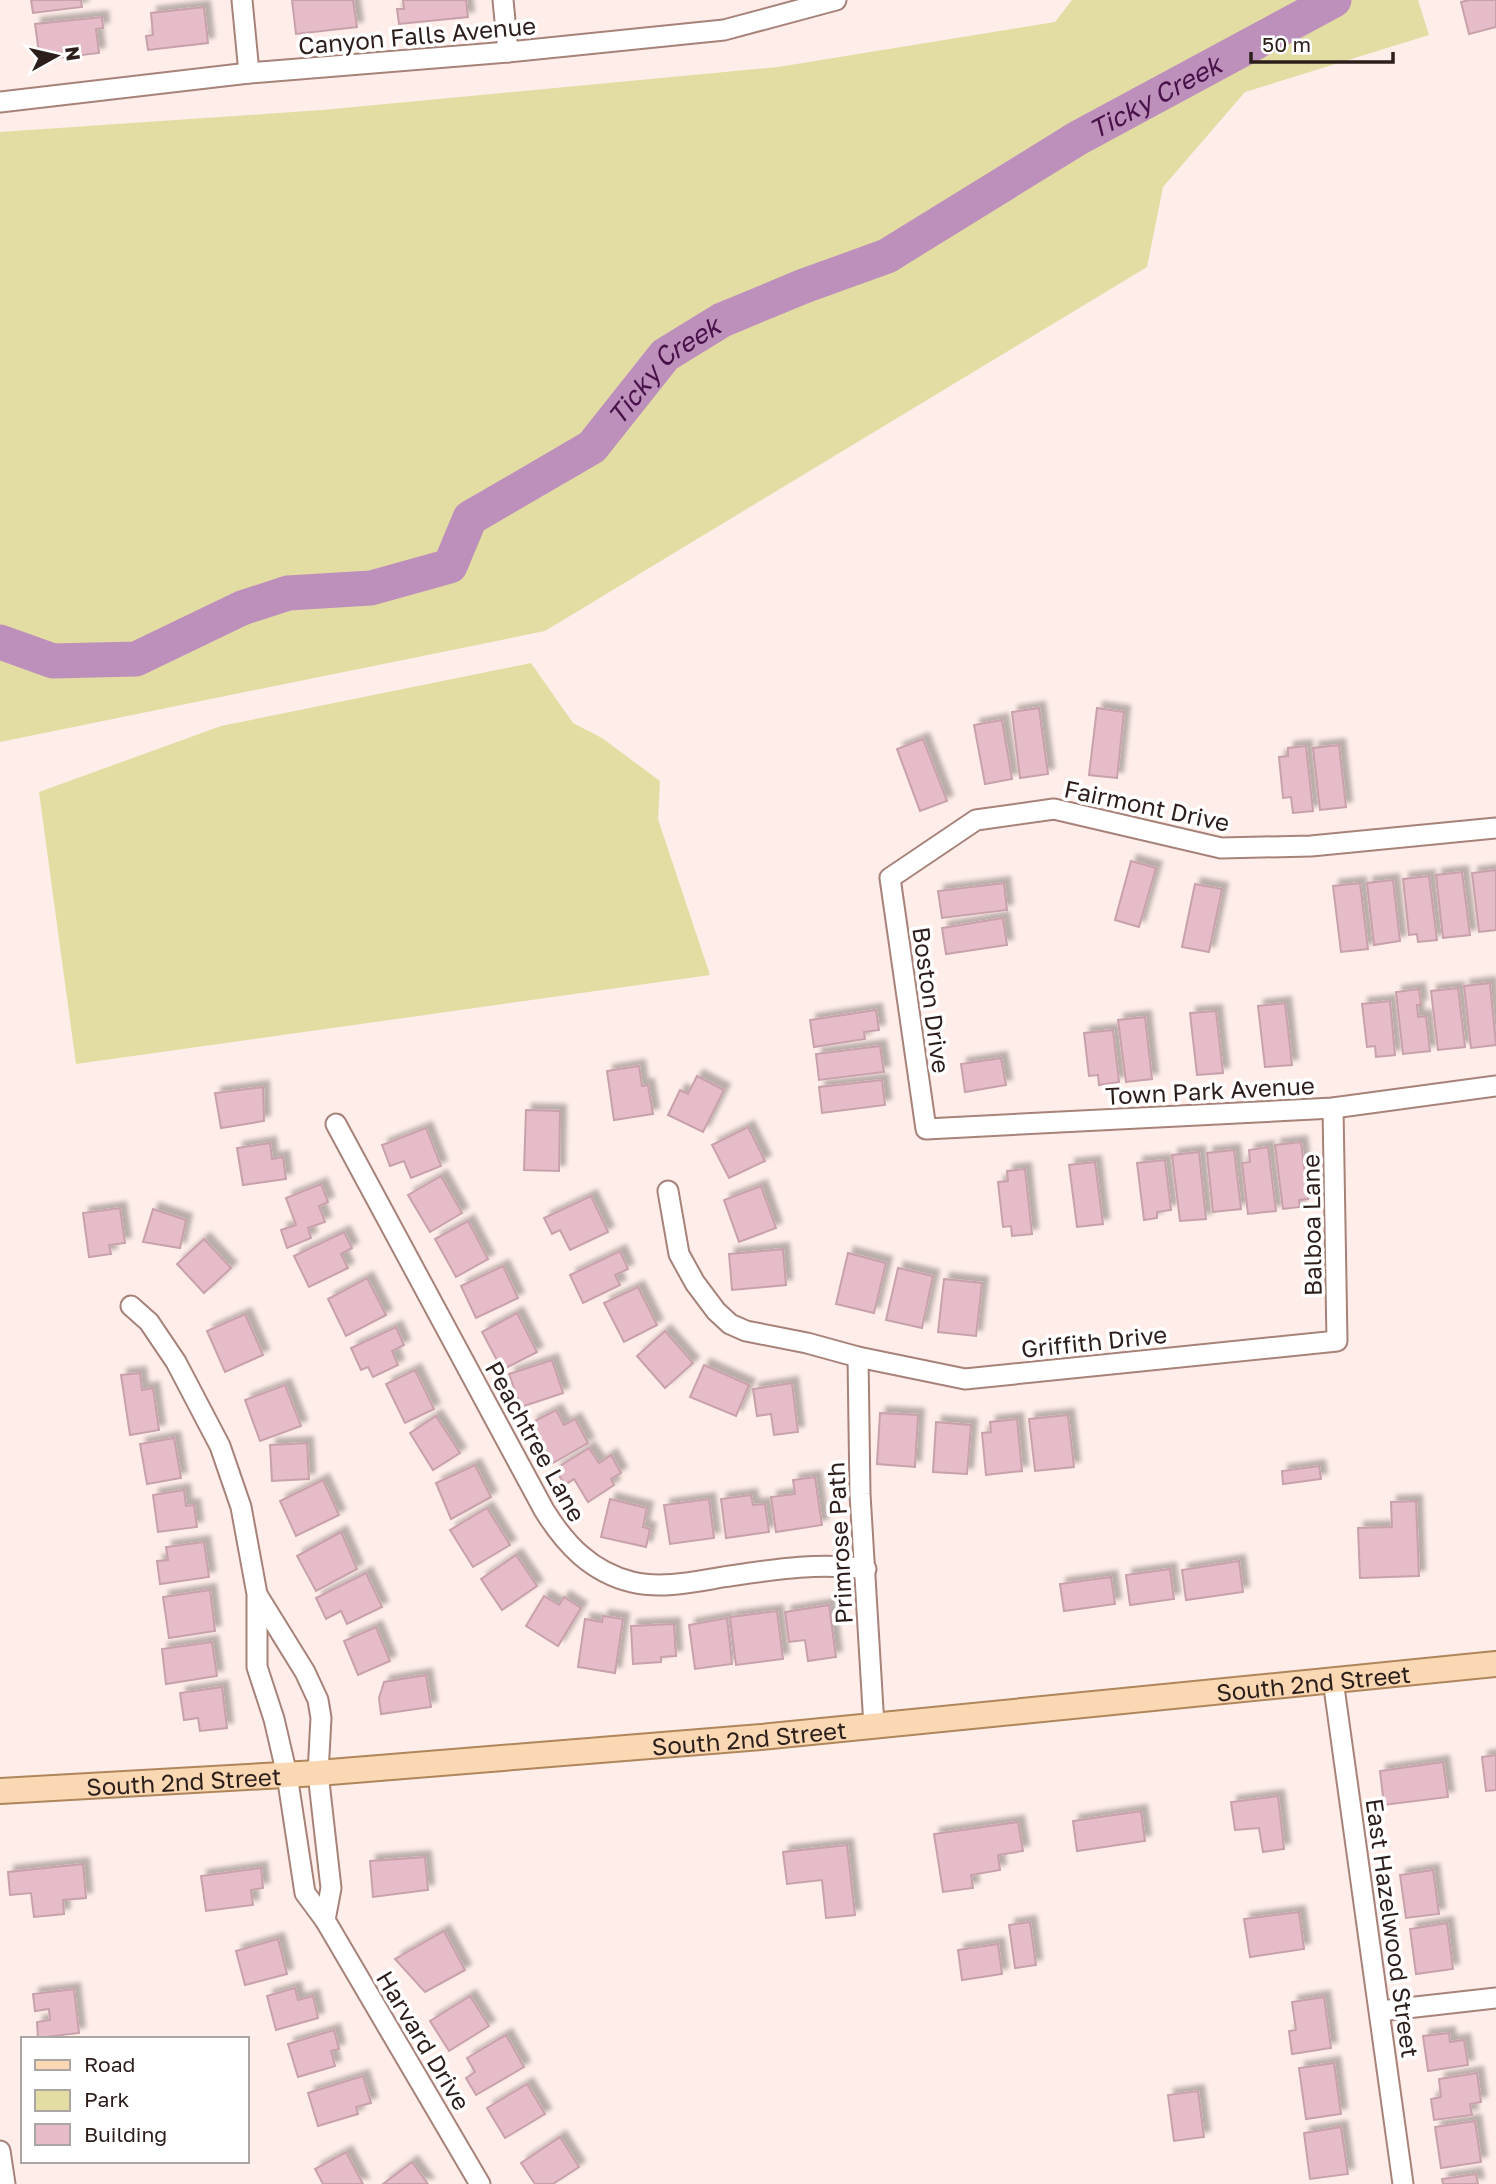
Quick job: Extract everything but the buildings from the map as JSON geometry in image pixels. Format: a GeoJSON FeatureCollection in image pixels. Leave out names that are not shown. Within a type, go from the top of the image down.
{"type":"FeatureCollection","features":[{"type":"Feature","properties":{"kind":"main road","name":"South 2nd Street"},"geometry":{"type":"LineString","coordinates":[[0,1791],[318,1773],[761,1737],[1496,1664]]}},
{"type":"Feature","properties":{"kind":"street"},"geometry":{"type":"LineString","coordinates":[[242,0],[249,73]]}},
{"type":"Feature","properties":{"kind":"street"},"geometry":{"type":"LineString","coordinates":[[503,0],[508,52]]}},
{"type":"Feature","properties":{"kind":"street","name":"Canyon Falls Avenue"},"geometry":{"type":"LineString","coordinates":[[0,102],[249,73],[508,52],[724,30],[781,7],[836,0]]}},
{"type":"Feature","properties":{"kind":"street","name":"Fairmont Drive"},"geometry":{"type":"LineString","coordinates":[[890,877],[976,820],[1054,809],[1221,848],[1311,846],[1496,828]]}},
{"type":"Feature","properties":{"kind":"street","name":"Boston Drive"},"geometry":{"type":"LineString","coordinates":[[890,877],[926,1129]]}},
{"type":"Feature","properties":{"kind":"street","name":"Town Park Avenue"},"geometry":{"type":"LineString","coordinates":[[926,1129],[1333,1108],[1496,1086]]}},
{"type":"Feature","properties":{"kind":"street","name":"Balboa Lane"},"geometry":{"type":"LineString","coordinates":[[1333,1108],[1337,1341]]}},
{"type":"Feature","properties":{"kind":"street","name":"Peachtree Lane"},"geometry":{"type":"LineString","coordinates":[[336,1124],[544,1510],[560,1536],[575,1551],[612,1574],[632,1582],[654,1585],[676,1585],[773,1570],[835,1565],[866,1569]]}},
{"type":"Feature","properties":{"kind":"street","name":"Griffith Drive"},"geometry":{"type":"LineString","coordinates":[[668,1191],[679,1254],[695,1283],[716,1311],[730,1324],[746,1331],[807,1343],[858,1357],[965,1379],[1337,1341]]}},
{"type":"Feature","properties":{"kind":"street"},"geometry":{"type":"LineString","coordinates":[[131,1306],[149,1322],[176,1362],[220,1446],[241,1507],[257,1594],[318,1700],[321,1718],[318,1773],[331,1888],[325,1920]]}},
{"type":"Feature","properties":{"kind":"street","name":"Primrose Path"},"geometry":{"type":"LineString","coordinates":[[858,1357],[860,1483],[874,1726]]}},
{"type":"Feature","properties":{"kind":"street","name":"Harvard Drive"},"geometry":{"type":"LineString","coordinates":[[257,1594],[257,1667],[274,1718],[287,1775],[305,1893],[325,1920],[480,2184]]}},
{"type":"Feature","properties":{"kind":"street","name":"East Hazelwood Street"},"geometry":{"type":"LineString","coordinates":[[1333,1680],[1403,2184]]}},
{"type":"Feature","properties":{"kind":"street"},"geometry":{"type":"LineString","coordinates":[[1380,2011],[1496,1998]]}},
{"type":"Feature","properties":{"kind":"street"},"geometry":{"type":"LineString","coordinates":[[0,2151],[5,2184]]}},
{"type":"Feature","properties":{"kind":"green space"},"geometry":{"type":"Polygon","coordinates":[[[1072,0],[1418,0],[1429,35],[1245,92],[1163,187],[1147,267],[545,631],[0,742],[0,132],[322,110],[778,67],[1055,22],[1072,0]]]}},
{"type":"Feature","properties":{"kind":"green space"},"geometry":{"type":"Polygon","coordinates":[[[531,663],[573,723],[602,738],[660,781],[658,819],[710,975],[76,1064],[39,792],[221,726],[531,663]]]}},
{"type":"Feature","properties":{"kind":"waterway","name":"Ticky Creek"},"geometry":{"type":"LineString","coordinates":[[0,642],[53,661],[136,659],[242,608],[288,593],[371,588],[450,566],[470,518],[592,447],[665,355],[722,320],[887,256],[1078,138],[1334,0]]}}]}
